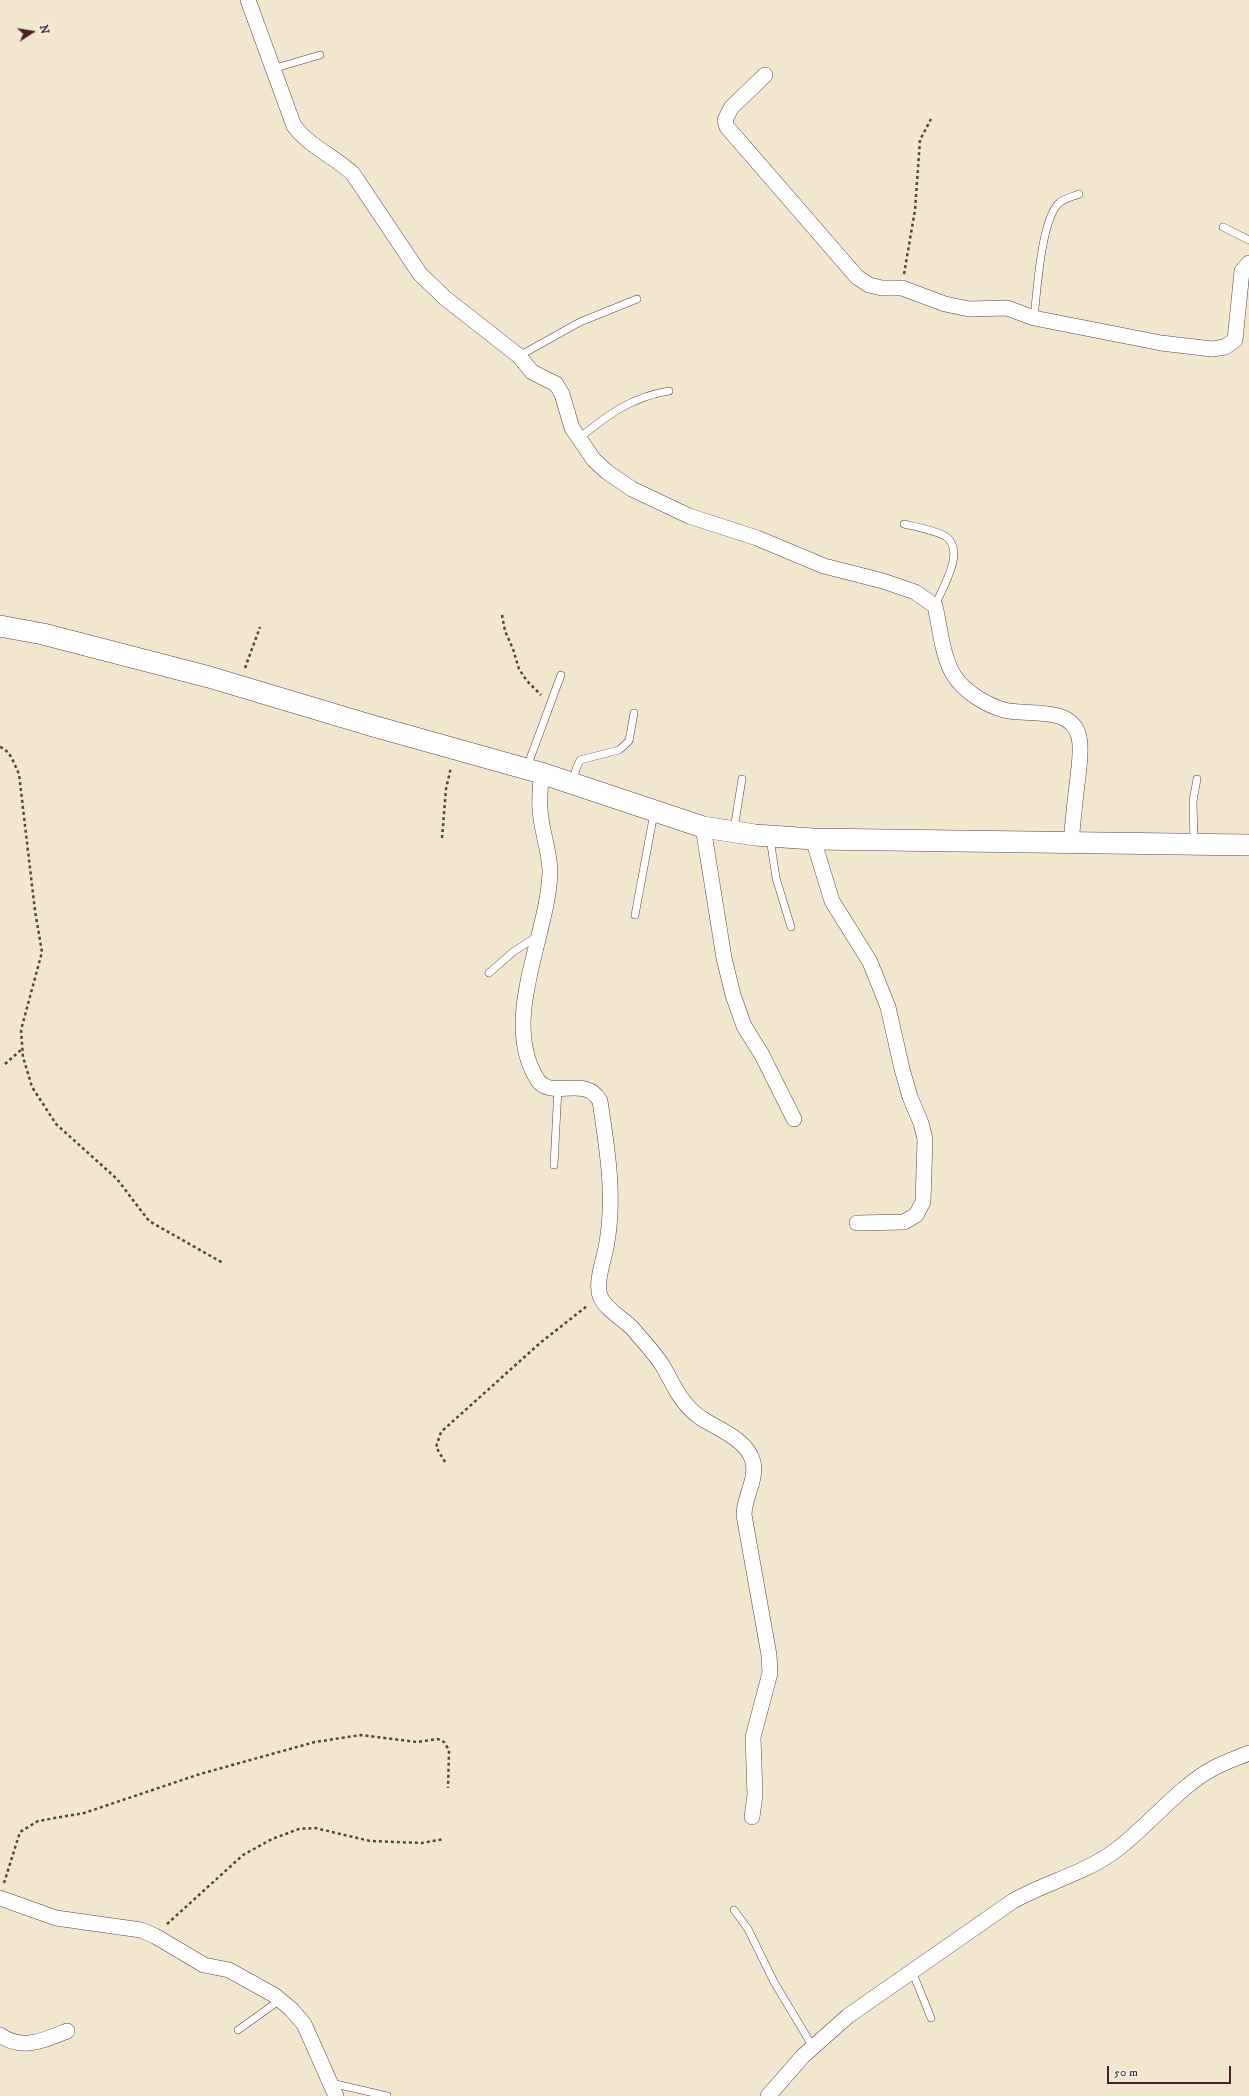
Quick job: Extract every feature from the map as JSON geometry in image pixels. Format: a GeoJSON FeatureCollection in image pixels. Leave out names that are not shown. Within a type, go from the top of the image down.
{"type":"FeatureCollection","features":[{"type":"Feature","properties":{"kind":"street"},"geometry":{"type":"LineString","coordinates":[[248,0],[294,126],[303,137],[315,147],[340,161],[353,174],[420,274],[445,298],[519,356],[532,372],[556,384],[562,394],[572,428],[594,460],[607,472],[632,489],[670,509],[757,538],[824,566],[883,581],[915,592],[935,606],[947,658],[953,674],[966,688],[991,706],[1006,711],[1051,714],[1066,720],[1075,727],[1079,737],[1080,753],[1071,843]]}},
{"type":"Feature","properties":{"kind":"street"},"geometry":{"type":"LineString","coordinates":[[765,75],[731,108],[725,120],[727,127],[857,277],[869,285],[882,288],[902,288],[945,304],[969,309],[1007,308],[1034,318],[1160,343],[1212,349],[1226,347],[1235,340],[1242,271],[1249,263]]}},
{"type":"Feature","properties":{"kind":"street"},"geometry":{"type":"LineString","coordinates":[[0,626],[43,634],[238,686],[534,771],[703,827],[769,836],[813,839],[1249,845]]}},
{"type":"Feature","properties":{"kind":"street"},"geometry":{"type":"LineString","coordinates":[[534,771],[548,851],[550,872],[540,934],[523,1015],[525,1044],[530,1067],[538,1081],[551,1089],[585,1088],[596,1092],[600,1101],[612,1192],[608,1242],[599,1283],[600,1296],[608,1307],[625,1322],[654,1353],[678,1397],[689,1409],[748,1450],[753,1461],[754,1474],[744,1504],[744,1515],[769,1655],[770,1673],[753,1737],[755,1795],[752,1817]]}},
{"type":"Feature","properties":{"kind":"street"},"geometry":{"type":"LineString","coordinates":[[703,827],[724,958],[733,995],[744,1026],[762,1055],[794,1119]]}},
{"type":"Feature","properties":{"kind":"street"},"geometry":{"type":"LineString","coordinates":[[813,839],[832,901],[870,962],[888,1007],[908,1090],[921,1123],[925,1139],[923,1202],[916,1215],[904,1222],[857,1223]]}},
{"type":"Feature","properties":{"kind":"street"},"geometry":{"type":"LineString","coordinates":[[768,2096],[803,2056],[848,2016],[1013,1901],[1043,1885],[1083,1870],[1112,1853],[1143,1828],[1191,1784],[1212,1769],[1249,1753]]}},
{"type":"Feature","properties":{"kind":"street"},"geometry":{"type":"LineString","coordinates":[[1,1896],[56,1918],[141,1930],[204,1965],[229,1970],[280,2000],[291,2009],[304,2024],[333,2090]]}},
{"type":"Feature","properties":{"kind":"street"},"geometry":{"type":"LineString","coordinates":[[0,2035],[22,2044],[40,2042],[67,2030]]}},
{"type":"Feature","properties":{"kind":"lane"},"geometry":{"type":"LineString","coordinates":[[272,69],[320,55]]}},
{"type":"Feature","properties":{"kind":"lane"},"geometry":{"type":"LineString","coordinates":[[1034,318],[1049,220],[1058,204],[1065,199],[1079,194]]}},
{"type":"Feature","properties":{"kind":"lane"},"geometry":{"type":"LineString","coordinates":[[1223,227],[1249,240]]}},
{"type":"Feature","properties":{"kind":"lane"},"geometry":{"type":"LineString","coordinates":[[519,356],[580,322],[638,299]]}},
{"type":"Feature","properties":{"kind":"lane"},"geometry":{"type":"LineString","coordinates":[[578,438],[634,400],[650,394],[669,391]]}},
{"type":"Feature","properties":{"kind":"lane"},"geometry":{"type":"LineString","coordinates":[[904,524],[944,536],[953,545],[955,556],[935,606]]}},
{"type":"Feature","properties":{"kind":"lane"},"geometry":{"type":"LineString","coordinates":[[534,771],[551,703],[561,675]]}},
{"type":"Feature","properties":{"kind":"lane"},"geometry":{"type":"LineString","coordinates":[[573,784],[576,769],[580,760],[619,750],[629,741],[634,713]]}},
{"type":"Feature","properties":{"kind":"lane"},"geometry":{"type":"LineString","coordinates":[[733,832],[742,779]]}},
{"type":"Feature","properties":{"kind":"lane"},"geometry":{"type":"LineString","coordinates":[[1194,844],[1193,801],[1197,779]]}},
{"type":"Feature","properties":{"kind":"lane"},"geometry":{"type":"LineString","coordinates":[[635,915],[654,810]]}},
{"type":"Feature","properties":{"kind":"lane"},"geometry":{"type":"LineString","coordinates":[[769,836],[776,878],[791,927]]}},
{"type":"Feature","properties":{"kind":"lane"},"geometry":{"type":"LineString","coordinates":[[489,973],[513,952],[540,934]]}},
{"type":"Feature","properties":{"kind":"lane"},"geometry":{"type":"LineString","coordinates":[[554,1165],[558,1088]]}},
{"type":"Feature","properties":{"kind":"lane"},"geometry":{"type":"LineString","coordinates":[[734,1910],[748,1929],[774,1982],[813,2047]]}},
{"type":"Feature","properties":{"kind":"lane"},"geometry":{"type":"LineString","coordinates":[[912,1971],[931,2018]]}},
{"type":"Feature","properties":{"kind":"lane"},"geometry":{"type":"LineString","coordinates":[[238,2030],[280,2000]]}},
{"type":"Feature","properties":{"kind":"lane"},"geometry":{"type":"LineString","coordinates":[[333,2090],[387,2096]]}},
{"type":"Feature","properties":{"kind":"path"},"geometry":{"type":"LineString","coordinates":[[902,288],[915,210],[920,140],[931,119]]}},
{"type":"Feature","properties":{"kind":"path"},"geometry":{"type":"LineString","coordinates":[[502,615],[505,631],[520,669],[527,682],[551,703]]}},
{"type":"Feature","properties":{"kind":"path"},"geometry":{"type":"LineString","coordinates":[[238,686],[260,627]]}},
{"type":"Feature","properties":{"kind":"path"},"geometry":{"type":"LineString","coordinates":[[0,747],[6,749],[19,774],[42,952],[21,1030],[23,1058],[32,1087],[56,1124],[116,1179],[149,1221],[223,1263]]}},
{"type":"Feature","properties":{"kind":"path"},"geometry":{"type":"LineString","coordinates":[[442,838],[447,782],[457,750]]}},
{"type":"Feature","properties":{"kind":"path"},"geometry":{"type":"LineString","coordinates":[[5,1064],[22,1048]]}},
{"type":"Feature","properties":{"kind":"path"},"geometry":{"type":"LineString","coordinates":[[445,1462],[436,1447],[441,1432],[540,1343],[600,1296]]}},
{"type":"Feature","properties":{"kind":"path"},"geometry":{"type":"LineString","coordinates":[[1,1896],[20,1832],[38,1821],[84,1813],[200,1774],[315,1742],[361,1736],[417,1742],[438,1739],[444,1742],[449,1750],[448,1788]]}},
{"type":"Feature","properties":{"kind":"path"},"geometry":{"type":"LineString","coordinates":[[154,1936],[243,1855],[272,1839],[299,1829],[315,1828],[370,1841],[422,1843],[444,1839]]}}]}
